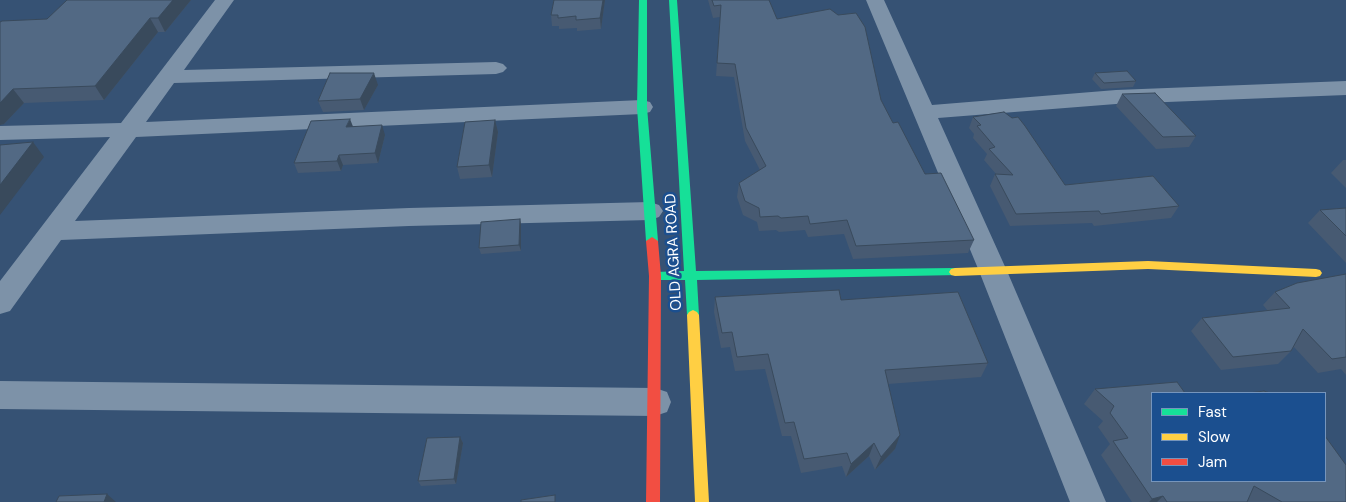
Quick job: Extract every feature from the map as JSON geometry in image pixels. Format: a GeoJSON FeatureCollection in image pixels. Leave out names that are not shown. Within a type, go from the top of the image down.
{"type":"FeatureCollection","features":[{"type":"Feature","properties":{"kind":"main road"},"geometry":{"type":"LineString","coordinates":[[643,0],[642,107],[655,276],[655,402],[652,502]]}},
{"type":"Feature","properties":{"kind":"main road","name":"OLD AGRA ROAD"},"geometry":{"type":"LineString","coordinates":[[673,0],[691,276],[702,502]]}},
{"type":"Feature","properties":{"kind":"main road"},"geometry":{"type":"LineString","coordinates":[[655,276],[994,272],[1148,265],[1316,273]]}},
{"type":"Feature","properties":{"kind":"street"},"geometry":{"type":"LineString","coordinates":[[0,303],[225,0]]}},
{"type":"Feature","properties":{"kind":"street"},"geometry":{"type":"LineString","coordinates":[[875,0],[994,272],[1088,502]]}},
{"type":"Feature","properties":{"kind":"street"},"geometry":{"type":"LineString","coordinates":[[166,77],[496,68]]}},
{"type":"Feature","properties":{"kind":"street"},"geometry":{"type":"LineString","coordinates":[[924,112],[1116,97],[1346,88]]}},
{"type":"Feature","properties":{"kind":"street"},"geometry":{"type":"LineString","coordinates":[[0,133],[127,130],[642,107]]}},
{"type":"Feature","properties":{"kind":"street"},"geometry":{"type":"LineString","coordinates":[[53,231],[409,217],[650,211]]}},
{"type":"Feature","properties":{"kind":"street"},"geometry":{"type":"LineString","coordinates":[[0,395],[655,402]]}},
{"type":"Feature","properties":{"kind":"building"},"geometry":{"type":"Polygon","coordinates":[[[67,0],[173,0],[158,18],[150,18],[95,86],[13,89],[0,103],[0,22],[47,19],[67,0]]]}},
{"type":"Feature","properties":{"kind":"building"},"geometry":{"type":"Polygon","coordinates":[[[554,0],[603,0],[600,18],[576,20],[576,16],[558,18],[558,15],[551,15],[554,0]]]}},
{"type":"Feature","properties":{"kind":"building"},"geometry":{"type":"Polygon","coordinates":[[[712,0],[769,0],[777,19],[830,9],[838,15],[856,13],[865,27],[881,100],[893,123],[898,122],[925,174],[941,173],[974,240],[856,246],[847,220],[810,224],[808,216],[760,217],[759,208],[745,201],[739,183],[766,166],[746,128],[735,64],[717,63],[721,5],[714,6],[712,0]]]}},
{"type":"Feature","properties":{"kind":"building"},"geometry":{"type":"Polygon","coordinates":[[[1127,71],[1136,81],[1104,83],[1095,73],[1127,71]]]}},
{"type":"Feature","properties":{"kind":"building"},"geometry":{"type":"Polygon","coordinates":[[[330,73],[374,73],[360,99],[318,101],[330,73]]]}},
{"type":"Feature","properties":{"kind":"building"},"geometry":{"type":"Polygon","coordinates":[[[1155,93],[1196,136],[1163,137],[1122,94],[1155,93]]]}},
{"type":"Feature","properties":{"kind":"building"},"geometry":{"type":"Polygon","coordinates":[[[1004,112],[1012,118],[1018,117],[1065,185],[1153,176],[1179,206],[1101,214],[1099,211],[1016,214],[995,174],[1013,175],[989,149],[995,147],[977,126],[981,125],[973,117],[1004,112]]]}},
{"type":"Feature","properties":{"kind":"building"},"geometry":{"type":"Polygon","coordinates":[[[350,119],[346,127],[382,125],[375,153],[339,155],[337,161],[294,163],[311,121],[350,119]]]}},
{"type":"Feature","properties":{"kind":"building"},"geometry":{"type":"Polygon","coordinates":[[[495,120],[489,165],[457,167],[465,122],[495,120]]]}},
{"type":"Feature","properties":{"kind":"building"},"geometry":{"type":"Polygon","coordinates":[[[33,142],[0,185],[0,145],[33,142]]]}},
{"type":"Feature","properties":{"kind":"building"},"geometry":{"type":"Polygon","coordinates":[[[1346,208],[1346,236],[1320,210],[1346,208]]]}},
{"type":"Feature","properties":{"kind":"building"},"geometry":{"type":"Polygon","coordinates":[[[520,219],[519,245],[479,248],[481,222],[520,219]]]}},
{"type":"Feature","properties":{"kind":"building"},"geometry":{"type":"Polygon","coordinates":[[[1346,274],[1346,357],[1332,359],[1303,329],[1291,351],[1233,357],[1202,318],[1290,308],[1275,292],[1297,283],[1346,274]]]}},
{"type":"Feature","properties":{"kind":"building"},"geometry":{"type":"Polygon","coordinates":[[[839,290],[841,300],[958,292],[988,363],[885,370],[900,435],[881,457],[874,443],[851,464],[847,453],[804,459],[794,422],[785,423],[768,354],[737,357],[732,332],[722,333],[715,297],[839,290]]]}},
{"type":"Feature","properties":{"kind":"building"},"geometry":{"type":"Polygon","coordinates":[[[1177,382],[1184,392],[1151,392],[1151,482],[1326,482],[1326,437],[1346,465],[1346,502],[1282,502],[1254,486],[1247,502],[1167,502],[1163,496],[1152,499],[1113,441],[1128,438],[1110,413],[1114,406],[1095,389],[1177,382]]]}},
{"type":"Feature","properties":{"kind":"building"},"geometry":{"type":"Polygon","coordinates":[[[460,437],[454,479],[418,481],[427,438],[460,437]]]}},
{"type":"Feature","properties":{"kind":"building"},"geometry":{"type":"Polygon","coordinates":[[[107,494],[104,502],[56,502],[59,496],[107,494]]]}},
{"type":"Feature","properties":{"kind":"building"},"geometry":{"type":"Polygon","coordinates":[[[555,495],[555,502],[521,502],[521,500],[555,495]]]}},
{"type":"Feature","properties":{"kind":"traffic: fast"},"geometry":{"type":"LineString","coordinates":[[643,0],[642,107],[652,241]]}},
{"type":"Feature","properties":{"kind":"traffic: fast"},"geometry":{"type":"LineString","coordinates":[[673,0],[693,315]]}},
{"type":"Feature","properties":{"kind":"traffic: fast"},"geometry":{"type":"LineString","coordinates":[[655,276],[955,272]]}},
{"type":"Feature","properties":{"kind":"traffic: slow"},"geometry":{"type":"LineString","coordinates":[[955,272],[1148,265],[1316,273]]}},
{"type":"Feature","properties":{"kind":"traffic: slow"},"geometry":{"type":"LineString","coordinates":[[693,315],[702,502]]}},
{"type":"Feature","properties":{"kind":"traffic: jam"},"geometry":{"type":"LineString","coordinates":[[652,241],[655,276],[653,502]]}}]}
